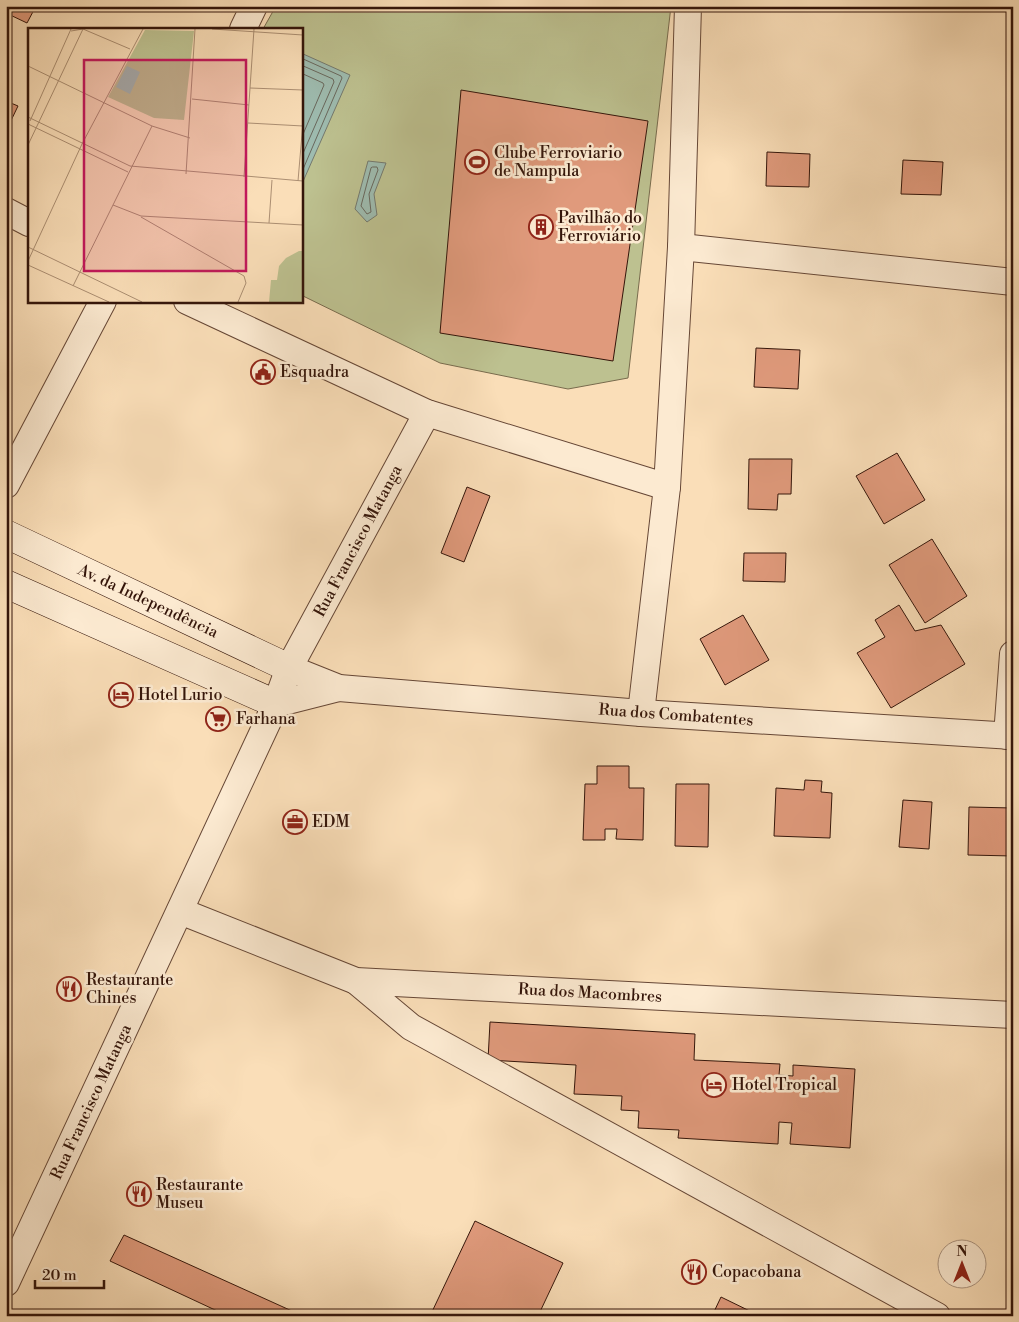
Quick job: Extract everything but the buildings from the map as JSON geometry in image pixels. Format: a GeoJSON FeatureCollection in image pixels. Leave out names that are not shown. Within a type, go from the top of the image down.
{"type":"FeatureCollection","features":[{"type":"Feature","properties":{"kind":"main road","name":"Av. da Independência"},"geometry":{"type":"LineString","coordinates":[[6,534],[289,668]]}},
{"type":"Feature","properties":{"kind":"main road"},"geometry":{"type":"LineString","coordinates":[[6,584],[276,704]]}},
{"type":"Feature","properties":{"kind":"street"},"geometry":{"type":"LineString","coordinates":[[243,28],[254,6]]}},
{"type":"Feature","properties":{"kind":"street"},"geometry":{"type":"LineString","coordinates":[[641,713],[667,487],[681,247],[688,6]]}},
{"type":"Feature","properties":{"kind":"street"},"geometry":{"type":"LineString","coordinates":[[6,211],[28,222]]}},
{"type":"Feature","properties":{"kind":"street"},"geometry":{"type":"LineString","coordinates":[[681,247],[1013,282]]}},
{"type":"Feature","properties":{"kind":"street"},"geometry":{"type":"LineString","coordinates":[[6,485],[102,302]]}},
{"type":"Feature","properties":{"kind":"street"},"geometry":{"type":"LineString","coordinates":[[189,302],[427,413],[667,487]]}},
{"type":"Feature","properties":{"kind":"street","name":"Rua Francisco Matanga"},"geometry":{"type":"LineString","coordinates":[[289,668],[427,413]]}},
{"type":"Feature","properties":{"kind":"street"},"geometry":{"type":"LineString","coordinates":[[1010,736],[1013,654]]}},
{"type":"Feature","properties":{"kind":"street"},"geometry":{"type":"LineString","coordinates":[[276,704],[289,668],[340,688]]}},
{"type":"Feature","properties":{"kind":"street"},"geometry":{"type":"LineString","coordinates":[[276,704],[340,688]]}},
{"type":"Feature","properties":{"kind":"street","name":"Rua dos Combatentes"},"geometry":{"type":"LineString","coordinates":[[340,688],[641,713],[1010,736]]}},
{"type":"Feature","properties":{"kind":"street","name":"Rua Francisco Matanga"},"geometry":{"type":"LineString","coordinates":[[6,1283],[276,704]]}},
{"type":"Feature","properties":{"kind":"street","name":"Rua dos Macombres"},"geometry":{"type":"LineString","coordinates":[[180,911],[356,981],[1013,1015]]}},
{"type":"Feature","properties":{"kind":"street"},"geometry":{"type":"LineString","coordinates":[[356,981],[411,1027],[936,1316]]}},
{"type":"Feature","properties":{"kind":"green space","name":"Clube Ferroviario de Nampula"},"geometry":{"type":"Polygon","coordinates":[[[276,6],[671,6],[628,378],[568,389],[440,363],[302,295],[302,28],[264,28],[276,6]]]}},
{"type":"Feature","properties":{"kind":"water"},"geometry":{"type":"Polygon","coordinates":[[[302,53],[350,75],[302,184],[302,53]]]}},
{"type":"Feature","properties":{"kind":"water"},"geometry":{"type":"Polygon","coordinates":[[[368,161],[386,163],[374,194],[377,215],[367,222],[355,209],[368,161]]]}},
{"type":"Feature","properties":{"kind":"place","name":"Clube Ferroviario de Nampula"},"geometry":{"type":"Point","coordinates":[477,162]}},
{"type":"Feature","properties":{"kind":"place","name":"Pavilhão do Ferroviário"},"geometry":{"type":"Point","coordinates":[541,227]}},
{"type":"Feature","properties":{"kind":"place","name":"Esquadra"},"geometry":{"type":"Point","coordinates":[263,372]}},
{"type":"Feature","properties":{"kind":"place","name":"Hotel Lurio"},"geometry":{"type":"Point","coordinates":[121,695]}},
{"type":"Feature","properties":{"kind":"place","name":"Farhana"},"geometry":{"type":"Point","coordinates":[218,719]}},
{"type":"Feature","properties":{"kind":"place","name":"EDM"},"geometry":{"type":"Point","coordinates":[295,822]}},
{"type":"Feature","properties":{"kind":"place","name":"Restaurante Chines"},"geometry":{"type":"Point","coordinates":[69,989]}},
{"type":"Feature","properties":{"kind":"place","name":"Hotel Tropical"},"geometry":{"type":"Point","coordinates":[714,1085]}},
{"type":"Feature","properties":{"kind":"place","name":"Restaurante Museu"},"geometry":{"type":"Point","coordinates":[139,1194]}},
{"type":"Feature","properties":{"kind":"place","name":"Copacobana"},"geometry":{"type":"Point","coordinates":[694,1272]}}]}
